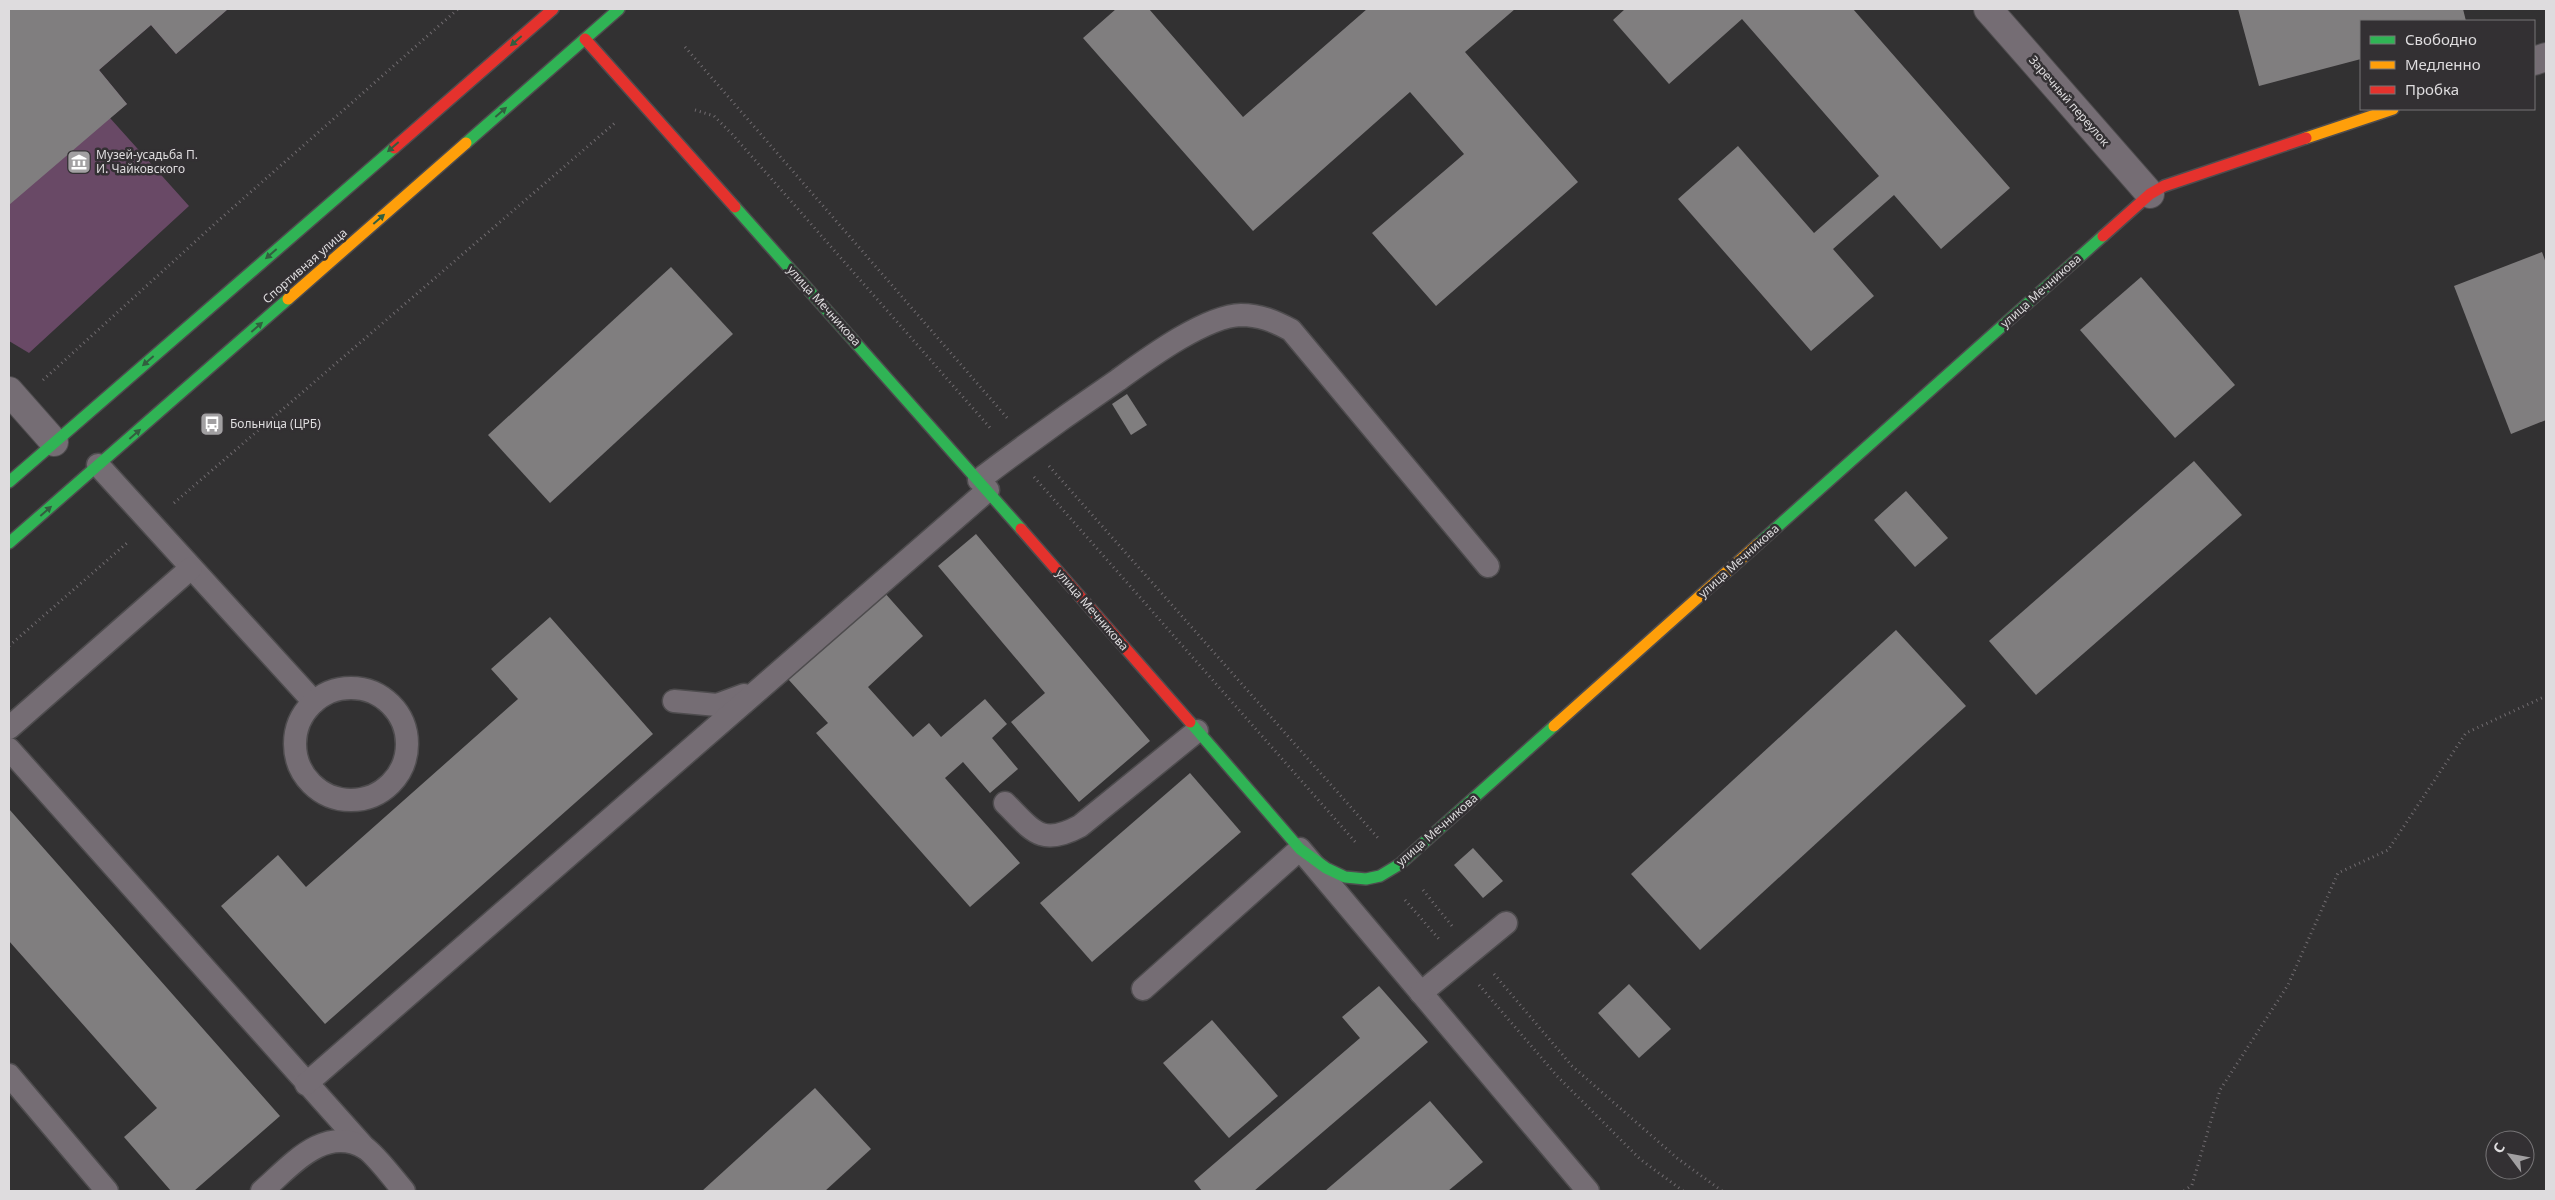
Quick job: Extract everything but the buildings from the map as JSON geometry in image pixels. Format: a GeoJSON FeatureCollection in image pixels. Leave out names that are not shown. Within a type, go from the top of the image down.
{"type":"FeatureCollection","features":[{"type":"Feature","properties":{"kind":"main road"},"geometry":{"type":"LineString","coordinates":[[9,482],[553,9]]}},
{"type":"Feature","properties":{"kind":"main road","name":"Спортивная улица"},"geometry":{"type":"LineString","coordinates":[[9,543],[619,9]]}},
{"type":"Feature","properties":{"kind":"main road","name":"улица Мечникова"},"geometry":{"type":"LineString","coordinates":[[585,39],[649,108],[984,485],[1300,849],[1327,871],[1352,880],[1378,877],[1400,864],[2150,194],[2164,186],[2390,110]]}},
{"type":"Feature","properties":{"kind":"street","name":"Заречный переулок"},"geometry":{"type":"LineString","coordinates":[[1988,9],[2150,194]]}},
{"type":"Feature","properties":{"kind":"street"},"geometry":{"type":"LineString","coordinates":[[14,397],[54,442]]}},
{"type":"Feature","properties":{"kind":"lane"},"geometry":{"type":"LineString","coordinates":[[306,1084],[759,689],[984,485],[1021,448],[1156,354],[1206,325],[1240,315],[1269,318],[1291,330],[1488,566]]}},
{"type":"Feature","properties":{"kind":"lane"},"geometry":{"type":"LineString","coordinates":[[98,465],[314,702]]}},
{"type":"Feature","properties":{"kind":"lane"},"geometry":{"type":"LineString","coordinates":[[9,728],[191,568]]}},
{"type":"Feature","properties":{"kind":"lane"},"geometry":{"type":"LineString","coordinates":[[357,688],[379,696],[397,711],[406,732],[407,755],[398,775],[382,792],[361,800],[338,799],[318,790],[304,775],[296,757],[295,737],[302,718],[314,702],[334,691],[357,688]]}},
{"type":"Feature","properties":{"kind":"lane"},"geometry":{"type":"LineString","coordinates":[[674,701],[717,705],[759,689]]}},
{"type":"Feature","properties":{"kind":"lane"},"geometry":{"type":"LineString","coordinates":[[1006,804],[1030,829],[1046,836],[1062,835],[1080,826],[1197,731]]}},
{"type":"Feature","properties":{"kind":"lane"},"geometry":{"type":"LineString","coordinates":[[9,749],[306,1084],[404,1191]]}},
{"type":"Feature","properties":{"kind":"lane"},"geometry":{"type":"LineString","coordinates":[[1143,989],[1300,849],[1588,1191]]}},
{"type":"Feature","properties":{"kind":"lane"},"geometry":{"type":"LineString","coordinates":[[1420,993],[1506,923]]}},
{"type":"Feature","properties":{"kind":"lane"},"geometry":{"type":"LineString","coordinates":[[9,1075],[107,1191]]}},
{"type":"Feature","properties":{"kind":"lane"},"geometry":{"type":"LineString","coordinates":[[262,1191],[310,1149],[335,1140],[365,1148]]}},
{"type":"Feature","properties":{"kind":"path"},"geometry":{"type":"LineString","coordinates":[[14,397],[458,9]]}},
{"type":"Feature","properties":{"kind":"path"},"geometry":{"type":"LineString","coordinates":[[685,47],[1021,448],[1383,874],[1466,956],[1572,1066],[1677,1158],[1722,1191]]}},
{"type":"Feature","properties":{"kind":"path"},"geometry":{"type":"LineString","coordinates":[[9,646],[624,116],[649,108],[685,106],[714,116],[732,134],[1021,448],[1400,864],[1466,956],[1558,1076],[1640,1159],[1683,1191]]}},
{"type":"Feature","properties":{"kind":"path"},"geometry":{"type":"LineString","coordinates":[[2184,1191],[2192,1185],[2220,1090],[2288,985],[2338,873],[2388,850],[2466,732],[2546,696]]}},
{"type":"Feature","properties":{"kind":"shaded area","name":"Музей-усадьба П. И. Чайковского"},"geometry":{"type":"Polygon","coordinates":[[[9,9],[228,9],[176,54],[151,25],[99,70],[127,104],[110,118],[189,206],[29,353],[9,341],[9,9]]]}},
{"type":"Feature","properties":{"kind":"traffic: fast"},"geometry":{"type":"LineString","coordinates":[[466,143],[619,9]]}},
{"type":"Feature","properties":{"kind":"traffic: fast"},"geometry":{"type":"LineString","coordinates":[[9,482],[394,148]]}},
{"type":"Feature","properties":{"kind":"traffic: fast"},"geometry":{"type":"LineString","coordinates":[[735,207],[1021,529]]}},
{"type":"Feature","properties":{"kind":"traffic: fast"},"geometry":{"type":"LineString","coordinates":[[1758,544],[2103,236]]}},
{"type":"Feature","properties":{"kind":"traffic: fast"},"geometry":{"type":"LineString","coordinates":[[9,543],[288,299]]}},
{"type":"Feature","properties":{"kind":"traffic: fast"},"geometry":{"type":"LineString","coordinates":[[1190,722],[1300,849],[1326,868],[1345,877],[1366,879],[1380,876],[1400,864],[1554,726]]}},
{"type":"Feature","properties":{"kind":"traffic: slow"},"geometry":{"type":"LineString","coordinates":[[2306,138],[2390,110]]}},
{"type":"Feature","properties":{"kind":"traffic: slow"},"geometry":{"type":"LineString","coordinates":[[288,299],[466,143]]}},
{"type":"Feature","properties":{"kind":"traffic: slow"},"geometry":{"type":"LineString","coordinates":[[1554,726],[1758,544]]}},
{"type":"Feature","properties":{"kind":"traffic: jam"},"geometry":{"type":"LineString","coordinates":[[394,148],[553,9]]}},
{"type":"Feature","properties":{"kind":"traffic: jam"},"geometry":{"type":"LineString","coordinates":[[585,39],[735,207]]}},
{"type":"Feature","properties":{"kind":"traffic: jam"},"geometry":{"type":"LineString","coordinates":[[2103,236],[2150,194],[2164,186],[2306,138]]}},
{"type":"Feature","properties":{"kind":"traffic: jam"},"geometry":{"type":"LineString","coordinates":[[1021,529],[1190,722]]}},
{"type":"Feature","properties":{"kind":"place","name":"Музей-усадьба П. И. Чайковского"},"geometry":{"type":"Point","coordinates":[79,162]}},
{"type":"Feature","properties":{"kind":"place","name":"Больница (ЦРБ)"},"geometry":{"type":"Point","coordinates":[212,424]}}]}
